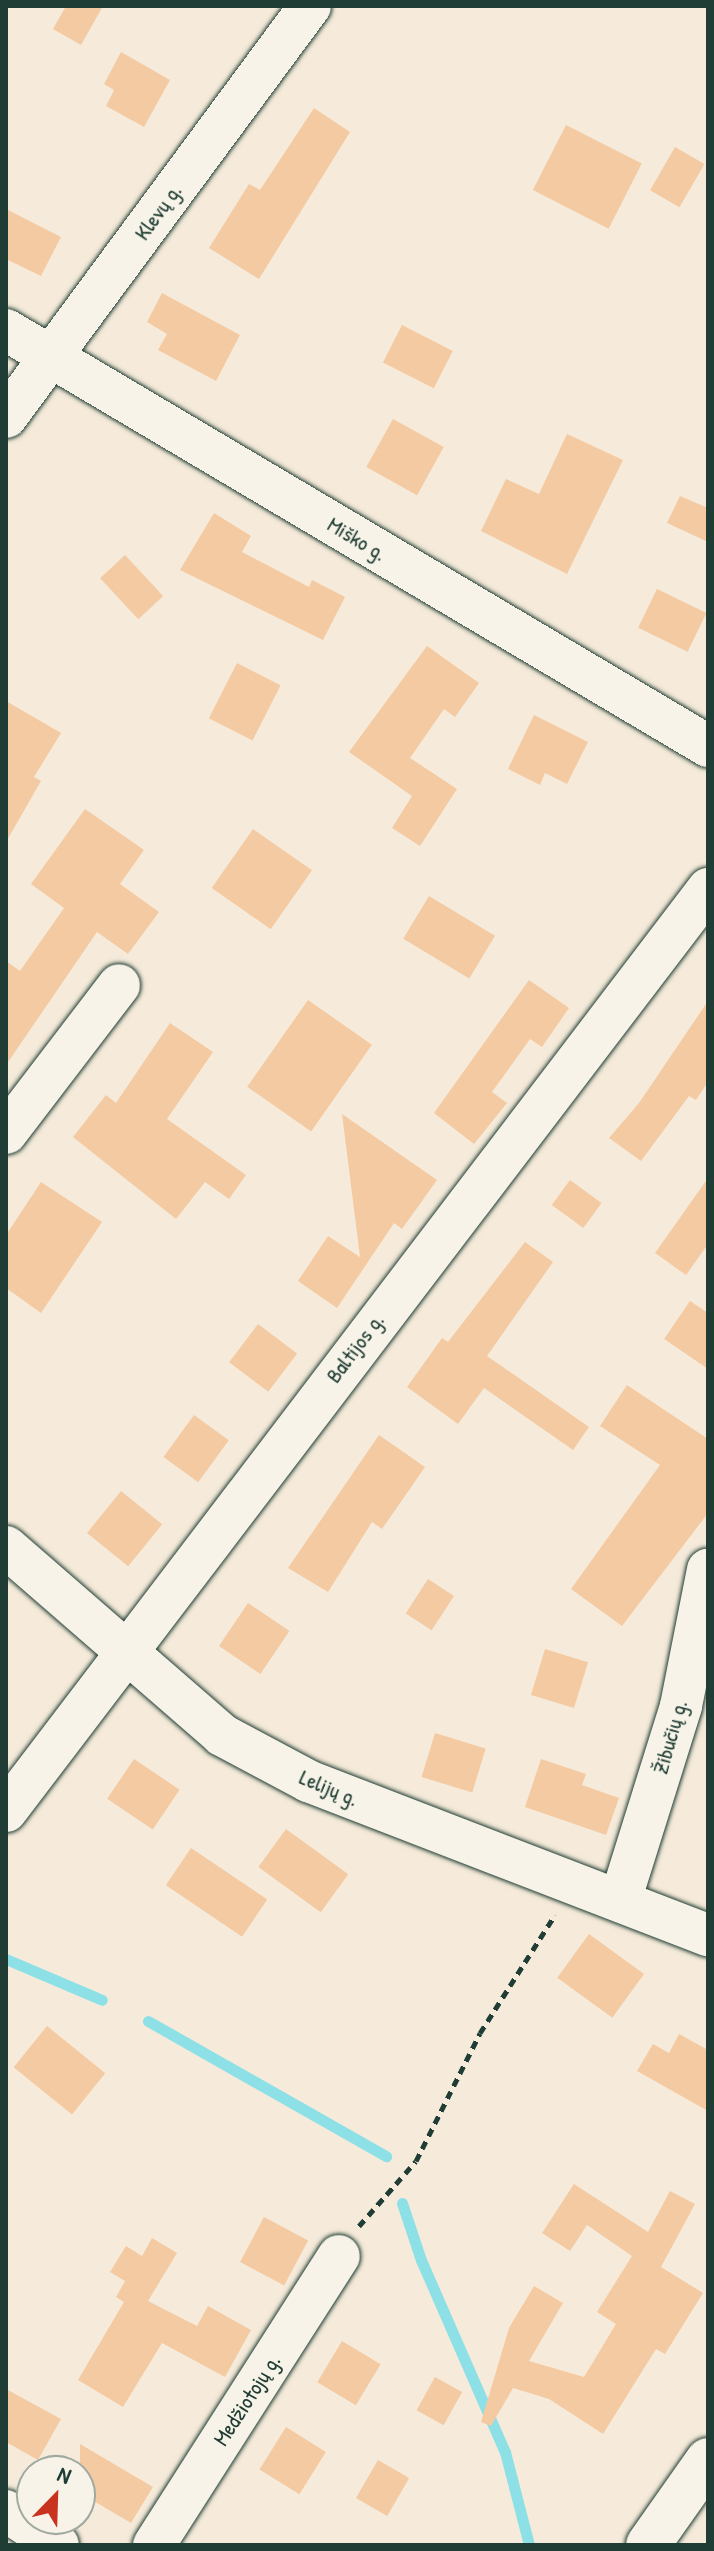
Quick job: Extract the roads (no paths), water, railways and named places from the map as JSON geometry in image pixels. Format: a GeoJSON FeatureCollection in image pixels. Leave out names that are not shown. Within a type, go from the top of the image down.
{"type":"FeatureCollection","features":[{"type":"Feature","properties":{"kind":"main road"},"geometry":{"type":"LineString","coordinates":[[648,2545],[708,2460]]}},
{"type":"Feature","properties":{"kind":"street","name":"Klevų g."},"geometry":{"type":"LineString","coordinates":[[6,417],[310,6]]}},
{"type":"Feature","properties":{"kind":"street","name":"Miško g."},"geometry":{"type":"LineString","coordinates":[[6,330],[708,746]]}},
{"type":"Feature","properties":{"kind":"street","name":"Baltijos g."},"geometry":{"type":"LineString","coordinates":[[6,1811],[124,1650],[708,889]]}},
{"type":"Feature","properties":{"kind":"street"},"geometry":{"type":"LineString","coordinates":[[6,1133],[119,985]]}},
{"type":"Feature","properties":{"kind":"street","name":"Lelijų g."},"geometry":{"type":"LineString","coordinates":[[6,1547],[222,1735],[284,1768],[708,1935]]}},
{"type":"Feature","properties":{"kind":"street","name":"Žibučių g."},"geometry":{"type":"LineString","coordinates":[[620,1901],[681,1706],[708,1570]]}},
{"type":"Feature","properties":{"kind":"street","name":"Medžiotojų g."},"geometry":{"type":"LineString","coordinates":[[154,2545],[339,2256]]}},
{"type":"Feature","properties":{"kind":"street"},"geometry":{"type":"LineString","coordinates":[[6,2511],[58,2545]]}},
{"type":"Feature","properties":{"kind":"waterway"},"geometry":{"type":"LineString","coordinates":[[6,1959],[102,2000]]}},
{"type":"Feature","properties":{"kind":"waterway"},"geometry":{"type":"LineString","coordinates":[[148,2021],[386,2156]]}},
{"type":"Feature","properties":{"kind":"waterway"},"geometry":{"type":"LineString","coordinates":[[402,2203],[421,2260],[505,2452],[529,2545]]}}]}
